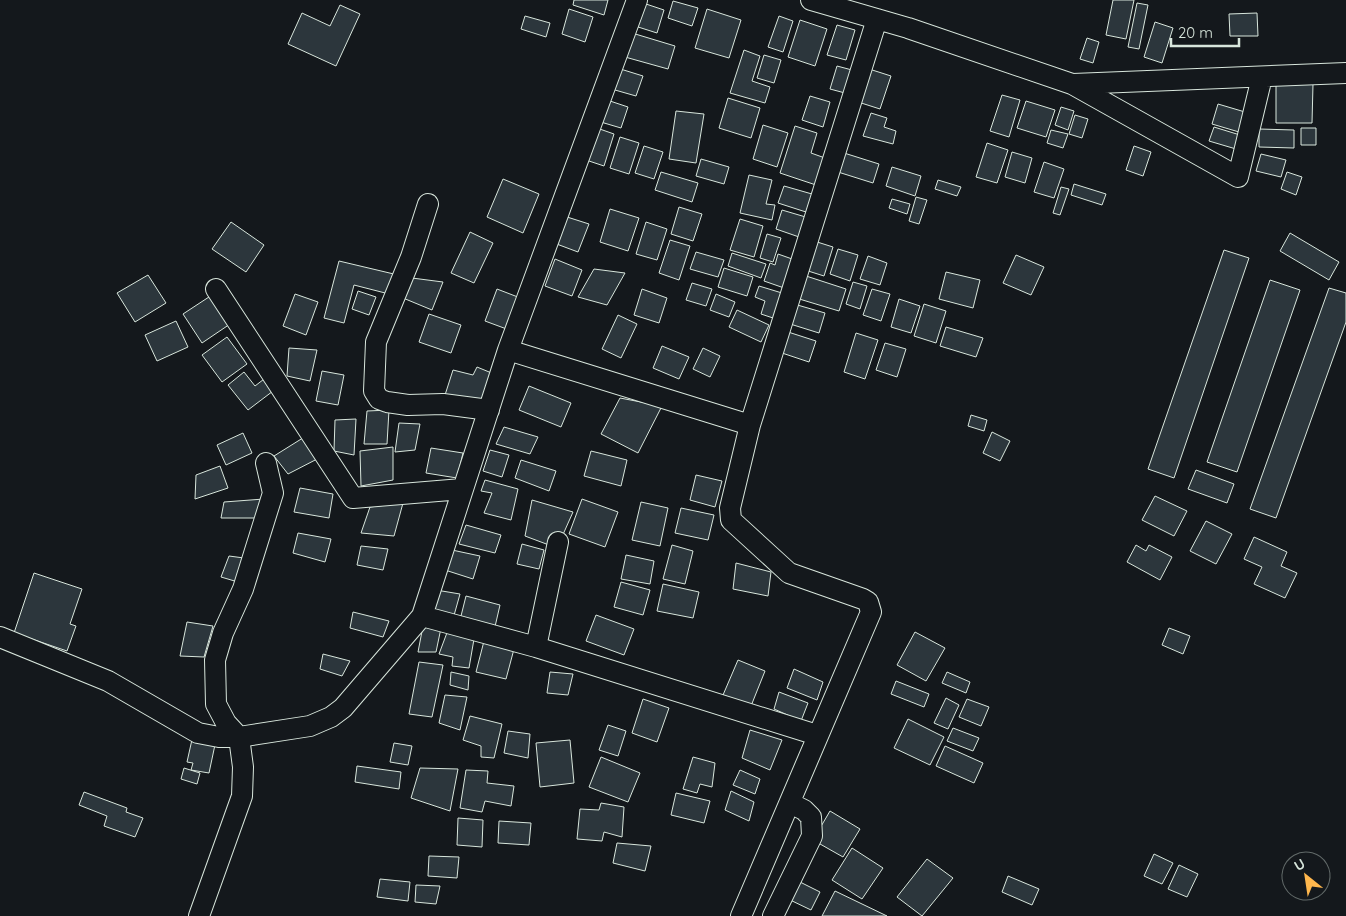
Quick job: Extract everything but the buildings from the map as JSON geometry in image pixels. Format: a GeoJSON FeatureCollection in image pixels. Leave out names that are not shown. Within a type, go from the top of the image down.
{"type":"FeatureCollection","features":[{"type":"Feature","properties":{"kind":"street"},"geometry":{"type":"LineString","coordinates":[[0,638],[108,681],[198,733],[219,737],[239,737],[310,726],[331,717],[343,708],[422,616],[508,350],[637,0]]}},
{"type":"Feature","properties":{"kind":"street"},"geometry":{"type":"LineString","coordinates":[[811,0],[877,19],[1072,84],[1238,177],[1262,77]]}},
{"type":"Feature","properties":{"kind":"street"},"geometry":{"type":"LineString","coordinates":[[741,916],[817,735],[870,617],[870,607],[863,599],[789,573],[734,524],[730,517],[730,508],[750,425],[877,19]]}},
{"type":"Feature","properties":{"kind":"street"},"geometry":{"type":"LineString","coordinates":[[1072,84],[1346,73]]}},
{"type":"Feature","properties":{"kind":"street"},"geometry":{"type":"LineString","coordinates":[[428,204],[411,257],[376,342],[374,391],[379,399],[387,402],[408,405],[443,404],[489,410]]}},
{"type":"Feature","properties":{"kind":"street"},"geometry":{"type":"LineString","coordinates":[[216,289],[353,498],[462,489]]}},
{"type":"Feature","properties":{"kind":"street"},"geometry":{"type":"LineString","coordinates":[[508,350],[750,425]]}},
{"type":"Feature","properties":{"kind":"street"},"geometry":{"type":"LineString","coordinates":[[199,916],[242,796],[243,767],[239,737],[226,723],[216,704],[215,660],[222,633],[243,589],[272,493],[266,463]]}},
{"type":"Feature","properties":{"kind":"street"},"geometry":{"type":"LineString","coordinates":[[536,647],[558,542]]}},
{"type":"Feature","properties":{"kind":"street"},"geometry":{"type":"LineString","coordinates":[[422,616],[536,647],[817,735]]}},
{"type":"Feature","properties":{"kind":"street"},"geometry":{"type":"LineString","coordinates":[[773,916],[812,836],[811,817],[804,810],[790,803]]}}]}
